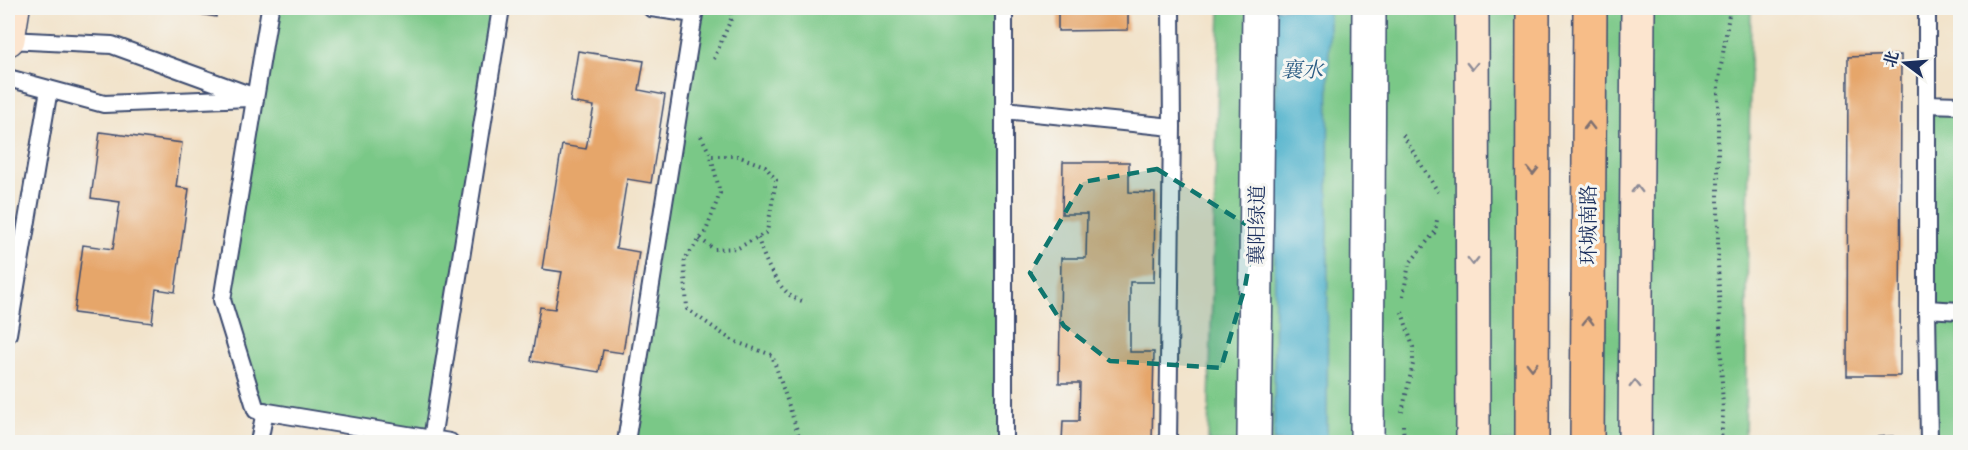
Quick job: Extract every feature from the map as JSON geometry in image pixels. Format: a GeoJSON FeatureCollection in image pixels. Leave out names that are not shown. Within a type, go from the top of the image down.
{"type":"FeatureCollection","features":[{"type":"Feature","properties":{"kind":"highway"},"geometry":{"type":"LineString","coordinates":[[1532,442],[1533,8]]}},
{"type":"Feature","properties":{"kind":"highway","name":"环城南路"},"geometry":{"type":"LineString","coordinates":[[1587,442],[1590,8]]}},
{"type":"Feature","properties":{"kind":"street"},"geometry":{"type":"LineString","coordinates":[[8,40],[13,8]]}},
{"type":"Feature","properties":{"kind":"street","name":"襄阳绿道"},"geometry":{"type":"LineString","coordinates":[[1254,442],[1259,8]]}},
{"type":"Feature","properties":{"kind":"street"},"geometry":{"type":"LineString","coordinates":[[1367,442],[1369,8]]}},
{"type":"Feature","properties":{"kind":"street"},"geometry":{"type":"LineString","coordinates":[[1472,8],[1473,442]]}},
{"type":"Feature","properties":{"kind":"street"},"geometry":{"type":"LineString","coordinates":[[1635,442],[1638,8]]}},
{"type":"Feature","properties":{"kind":"lane"},"geometry":{"type":"LineString","coordinates":[[270,8],[222,300],[256,410],[450,442]]}},
{"type":"Feature","properties":{"kind":"lane"},"geometry":{"type":"LineString","coordinates":[[432,439],[501,8]]}},
{"type":"Feature","properties":{"kind":"lane"},"geometry":{"type":"LineString","coordinates":[[626,442],[695,11],[651,8]]}},
{"type":"Feature","properties":{"kind":"lane"},"geometry":{"type":"LineString","coordinates":[[1004,8],[1004,442]]}},
{"type":"Feature","properties":{"kind":"lane"},"geometry":{"type":"LineString","coordinates":[[1168,442],[1172,128],[1171,8]]}},
{"type":"Feature","properties":{"kind":"lane"},"geometry":{"type":"LineString","coordinates":[[1927,8],[1929,442]]}},
{"type":"Feature","properties":{"kind":"lane"},"geometry":{"type":"LineString","coordinates":[[8,40],[112,45],[255,97]]}},
{"type":"Feature","properties":{"kind":"lane"},"geometry":{"type":"LineString","coordinates":[[8,78],[104,104],[255,97]]}},
{"type":"Feature","properties":{"kind":"lane"},"geometry":{"type":"LineString","coordinates":[[8,334],[49,89]]}},
{"type":"Feature","properties":{"kind":"lane"},"geometry":{"type":"LineString","coordinates":[[1927,104],[1960,105]]}},
{"type":"Feature","properties":{"kind":"lane"},"geometry":{"type":"LineString","coordinates":[[1004,110],[1172,128]]}},
{"type":"Feature","properties":{"kind":"lane"},"geometry":{"type":"LineString","coordinates":[[1927,309],[1960,310]]}},
{"type":"Feature","properties":{"kind":"lane"},"geometry":{"type":"LineString","coordinates":[[259,442],[265,411]]}},
{"type":"Feature","properties":{"kind":"path"},"geometry":{"type":"LineString","coordinates":[[711,65],[731,19],[730,8]]}},
{"type":"Feature","properties":{"kind":"path"},"geometry":{"type":"LineString","coordinates":[[1721,442],[1723,414],[1718,261],[1718,86],[1730,8]]}},
{"type":"Feature","properties":{"kind":"path"},"geometry":{"type":"LineString","coordinates":[[1398,127],[1438,190],[1439,199]]}},
{"type":"Feature","properties":{"kind":"path"},"geometry":{"type":"LineString","coordinates":[[698,128],[711,156],[720,193],[706,231],[684,260],[687,309],[733,341],[772,355],[801,442]]}},
{"type":"Feature","properties":{"kind":"path"},"geometry":{"type":"LineString","coordinates":[[700,240],[714,249],[738,248],[767,232],[776,180],[765,166],[737,156],[711,156]]}},
{"type":"Feature","properties":{"kind":"path"},"geometry":{"type":"LineString","coordinates":[[1402,413],[1413,364],[1413,347],[1400,307],[1409,264],[1435,232],[1438,216]]}},
{"type":"Feature","properties":{"kind":"path"},"geometry":{"type":"LineString","coordinates":[[758,238],[764,257],[776,278],[792,297],[806,303]]}},
{"type":"Feature","properties":{"kind":"path"},"geometry":{"type":"LineString","coordinates":[[1402,423],[1404,442]]}},
{"type":"Feature","properties":{"kind":"highlighted area"},"geometry":{"type":"Polygon","coordinates":[[[1157,169],[1255,230],[1245,287],[1221,368],[1110,361],[1064,326],[1030,273],[1083,182],[1157,169]]]}},
{"type":"Feature","properties":{"kind":"green space"},"geometry":{"type":"Polygon","coordinates":[[[270,8],[501,8],[432,439],[256,410],[222,300],[270,8]]]}},
{"type":"Feature","properties":{"kind":"green space"},"geometry":{"type":"Polygon","coordinates":[[[697,8],[1004,8],[1004,442],[626,442],[697,8]]]}},
{"type":"Feature","properties":{"kind":"green space"},"geometry":{"type":"Polygon","coordinates":[[[1220,8],[1533,8],[1532,442],[1208,442],[1220,8]]]}},
{"type":"Feature","properties":{"kind":"green space"},"geometry":{"type":"Polygon","coordinates":[[[1590,8],[1751,8],[1745,442],[1587,442],[1590,8]]]}},
{"type":"Feature","properties":{"kind":"green space"},"geometry":{"type":"Polygon","coordinates":[[[1927,104],[1960,105],[1960,442],[1929,442],[1927,104]]]}},
{"type":"Feature","properties":{"kind":"water","name":"襄水"},"geometry":{"type":"Polygon","coordinates":[[[1276,8],[1329,8],[1327,442],[1274,442],[1276,8]]]}},
{"type":"Feature","properties":{"kind":"building"},"geometry":{"type":"Polygon","coordinates":[[[163,8],[217,8],[216,17],[163,8]]]}},
{"type":"Feature","properties":{"kind":"building"},"geometry":{"type":"Polygon","coordinates":[[[1058,8],[1128,8],[1128,30],[1058,31],[1058,8]]]}},
{"type":"Feature","properties":{"kind":"building"},"geometry":{"type":"Polygon","coordinates":[[[578,51],[644,61],[639,90],[665,95],[651,183],[627,179],[616,248],[639,252],[623,353],[603,350],[599,372],[531,361],[540,307],[555,309],[562,272],[542,269],[562,145],[586,149],[594,106],[570,102],[578,51]]]}},
{"type":"Feature","properties":{"kind":"building"},"geometry":{"type":"Polygon","coordinates":[[[1901,55],[1900,376],[1847,376],[1848,57],[1901,55]]]}},
{"type":"Feature","properties":{"kind":"building"},"geometry":{"type":"Polygon","coordinates":[[[100,132],[182,143],[176,187],[189,189],[175,292],[156,289],[152,323],[74,313],[83,245],[113,249],[120,202],[91,198],[100,132]]]}},
{"type":"Feature","properties":{"kind":"building"},"geometry":{"type":"Polygon","coordinates":[[[1063,162],[1129,162],[1129,192],[1155,193],[1154,282],[1130,282],[1130,352],[1154,352],[1152,442],[1062,442],[1063,421],[1079,421],[1080,383],[1059,383],[1061,258],[1086,258],[1087,214],[1062,214],[1063,162]]]}},
{"type":"Feature","properties":{"kind":"building"},"geometry":{"type":"Polygon","coordinates":[[[140,436],[142,442],[121,442],[140,436]]]}},
{"type":"Feature","properties":{"kind":"building"},"geometry":{"type":"Polygon","coordinates":[[[1893,436],[1893,442],[1832,442],[1832,439],[1893,436]]]}}]}
